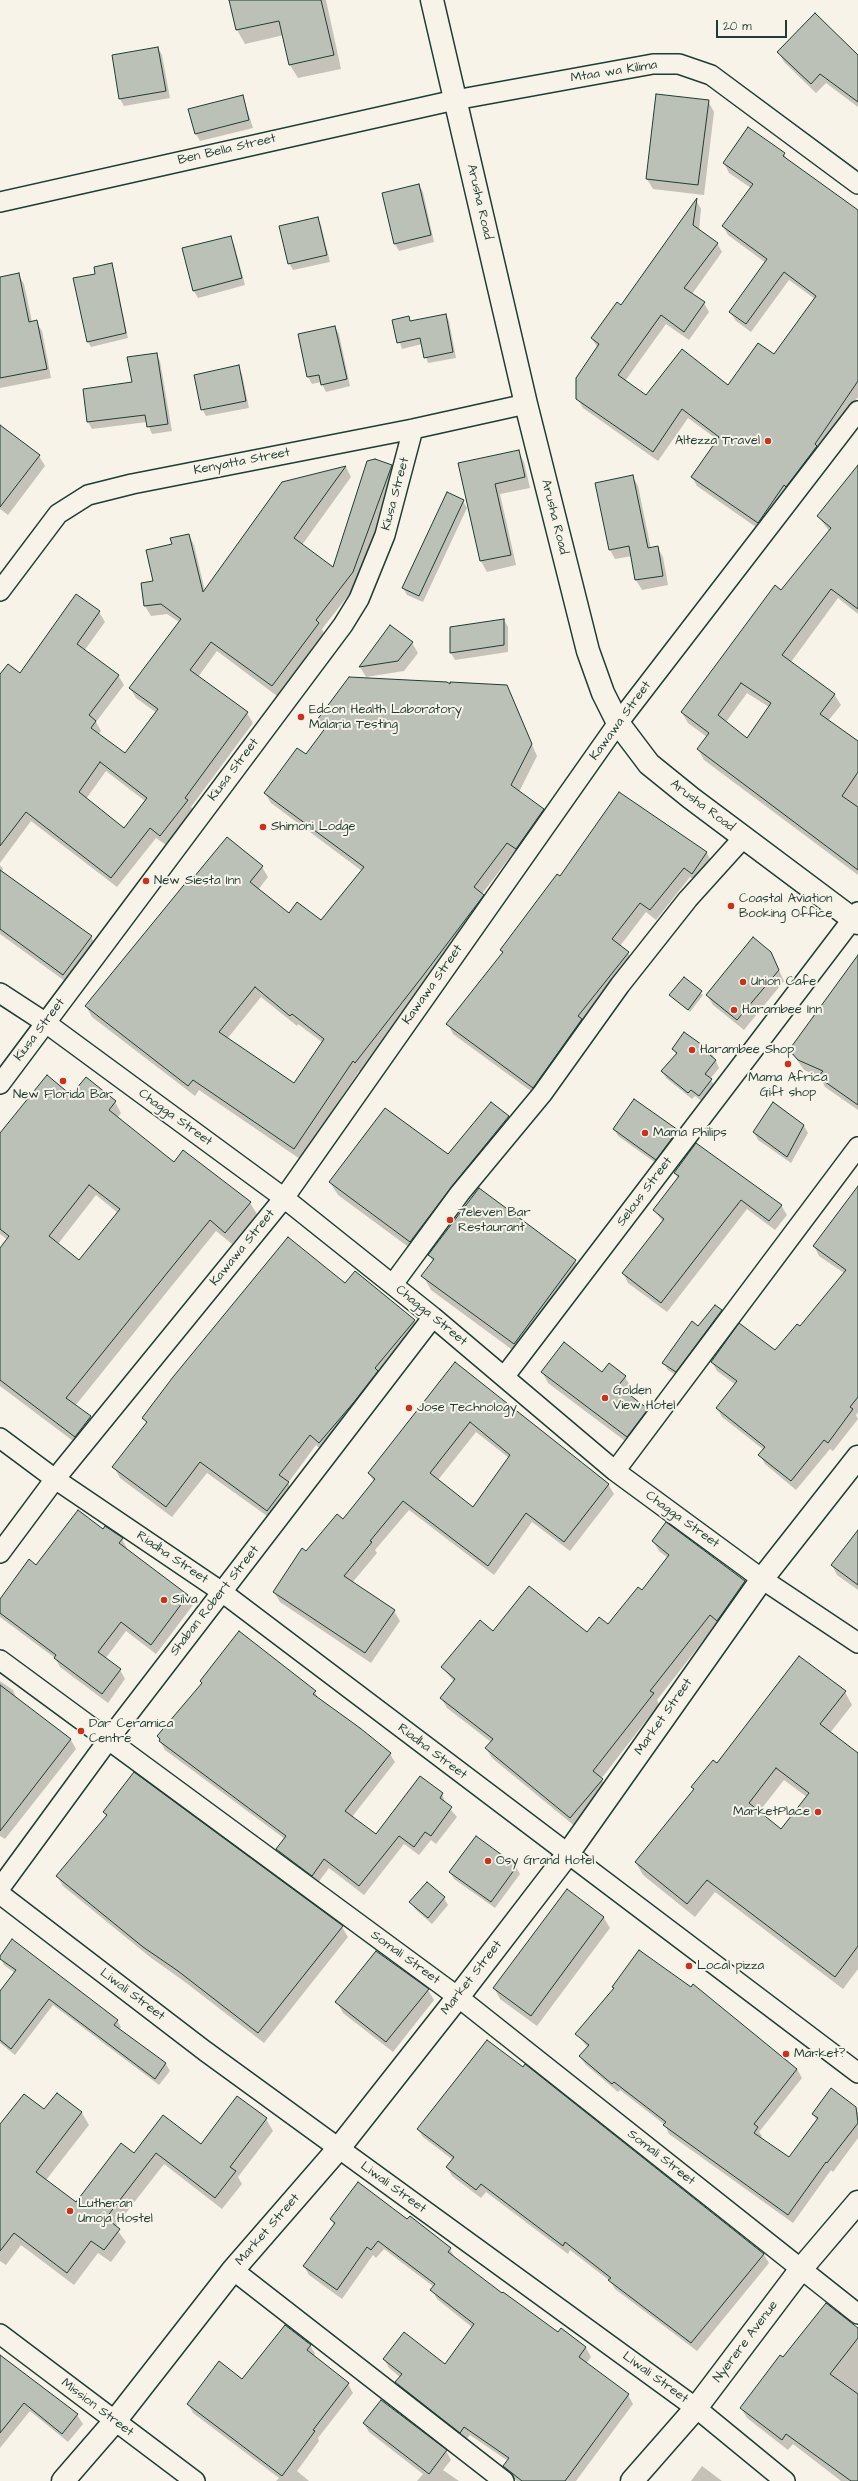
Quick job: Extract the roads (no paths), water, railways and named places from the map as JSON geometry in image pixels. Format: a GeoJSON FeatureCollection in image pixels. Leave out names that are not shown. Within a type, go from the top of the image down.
{"type":"FeatureCollection","features":[{"type":"Feature","properties":{"kind":"main road","name":"Arusha Road"},"geometry":{"type":"LineString","coordinates":[[432,0],[526,404],[595,675],[618,723],[649,764],[744,837],[856,918]]}},
{"type":"Feature","properties":{"kind":"main road","name":"Market Street"},"geometry":{"type":"LineString","coordinates":[[63,2481],[115,2421],[233,2270],[339,2148],[458,1997],[567,1855],[762,1579],[858,1457]]}},
{"type":"Feature","properties":{"kind":"main road","name":"Nyerere Avenue"},"geometry":{"type":"LineString","coordinates":[[632,2481],[696,2408],[801,2269],[858,2202]]}},
{"type":"Feature","properties":{"kind":"street","name":"Mtaa wa Kilima"},"geometry":{"type":"LineString","coordinates":[[455,100],[653,64],[679,64],[711,75],[858,184]]}},
{"type":"Feature","properties":{"kind":"street","name":"Ben Bella Street"},"geometry":{"type":"LineString","coordinates":[[0,202],[455,100]]}},
{"type":"Feature","properties":{"kind":"street","name":"Kenyatta Street"},"geometry":{"type":"LineString","coordinates":[[0,591],[58,514],[88,495],[140,482],[413,429],[526,404]]}},
{"type":"Feature","properties":{"kind":"street","name":"Kawawa Street"},"geometry":{"type":"LineString","coordinates":[[0,1553],[55,1479],[284,1198],[618,723],[858,411]]}},
{"type":"Feature","properties":{"kind":"street","name":"Kiusa Street"},"geometry":{"type":"LineString","coordinates":[[0,1084],[343,625],[358,599],[385,535],[413,429]]}},
{"type":"Feature","properties":{"kind":"street"},"geometry":{"type":"LineString","coordinates":[[393,1284],[460,1194],[542,1094],[620,985],[688,899],[744,837]]}},
{"type":"Feature","properties":{"kind":"street","name":"Selous Street"},"geometry":{"type":"LineString","coordinates":[[504,1377],[856,918]]}},
{"type":"Feature","properties":{"kind":"street","name":"Chagga Street"},"geometry":{"type":"LineString","coordinates":[[0,993],[46,1023],[284,1198],[393,1284],[615,1471],[762,1579],[858,1643]]}},
{"type":"Feature","properties":{"kind":"street"},"geometry":{"type":"LineString","coordinates":[[615,1471],[858,1147]]}},
{"type":"Feature","properties":{"kind":"street","name":"Shaban Robert Street"},"geometry":{"type":"LineString","coordinates":[[0,1888],[109,1739],[433,1317]]}},
{"type":"Feature","properties":{"kind":"street","name":"Riadha Street"},"geometry":{"type":"LineString","coordinates":[[0,1438],[55,1479],[222,1592],[567,1855],[858,2073]]}},
{"type":"Feature","properties":{"kind":"street","name":"Somali Street"},"geometry":{"type":"LineString","coordinates":[[0,1660],[458,1997],[858,2314]]}},
{"type":"Feature","properties":{"kind":"street","name":"Liwali Street"},"geometry":{"type":"LineString","coordinates":[[0,1894],[205,2051],[696,2408],[785,2481]]}},
{"type":"Feature","properties":{"kind":"street"},"geometry":{"type":"LineString","coordinates":[[233,2270],[504,2481]]}},
{"type":"Feature","properties":{"kind":"street","name":"Mission Street"},"geometry":{"type":"LineString","coordinates":[[0,2334],[195,2481]]}},
{"type":"Feature","properties":{"kind":"place","name":"Altezza Travel"},"geometry":{"type":"Point","coordinates":[768,441]}},
{"type":"Feature","properties":{"kind":"place","name":"Edcon Health Laboratory Malaria Testing"},"geometry":{"type":"Point","coordinates":[301,717]}},
{"type":"Feature","properties":{"kind":"place","name":"Shimoni Lodge"},"geometry":{"type":"Point","coordinates":[263,827]}},
{"type":"Feature","properties":{"kind":"place","name":"New Siesta Inn"},"geometry":{"type":"Point","coordinates":[146,881]}},
{"type":"Feature","properties":{"kind":"place","name":"Coastal Aviation Booking Office"},"geometry":{"type":"Point","coordinates":[731,906]}},
{"type":"Feature","properties":{"kind":"place","name":"Union Cafe"},"geometry":{"type":"Point","coordinates":[743,982]}},
{"type":"Feature","properties":{"kind":"place","name":"Harambee Inn"},"geometry":{"type":"Point","coordinates":[734,1010]}},
{"type":"Feature","properties":{"kind":"place","name":"Harambee Shop"},"geometry":{"type":"Point","coordinates":[692,1050]}},
{"type":"Feature","properties":{"kind":"place","name":"Mama Africa Gift shop"},"geometry":{"type":"Point","coordinates":[788,1064]}},
{"type":"Feature","properties":{"kind":"place","name":"New Florida Bar"},"geometry":{"type":"Point","coordinates":[63,1081]}},
{"type":"Feature","properties":{"kind":"place","name":"Mama Philips"},"geometry":{"type":"Point","coordinates":[645,1133]}},
{"type":"Feature","properties":{"kind":"place","name":"7eleven Bar Restaurant"},"geometry":{"type":"Point","coordinates":[450,1220]}},
{"type":"Feature","properties":{"kind":"place","name":"Golden View Hotel"},"geometry":{"type":"Point","coordinates":[605,1398]}},
{"type":"Feature","properties":{"kind":"place","name":"Jose Technology"},"geometry":{"type":"Point","coordinates":[409,1408]}},
{"type":"Feature","properties":{"kind":"place","name":"Silva"},"geometry":{"type":"Point","coordinates":[164,1600]}},
{"type":"Feature","properties":{"kind":"place","name":"Dar Ceramica Centre"},"geometry":{"type":"Point","coordinates":[81,1731]}},
{"type":"Feature","properties":{"kind":"place","name":"MarketPlace"},"geometry":{"type":"Point","coordinates":[818,1812]}},
{"type":"Feature","properties":{"kind":"place","name":"Osy Grand Hotel"},"geometry":{"type":"Point","coordinates":[488,1861]}},
{"type":"Feature","properties":{"kind":"place","name":"Local pizza"},"geometry":{"type":"Point","coordinates":[689,1966]}},
{"type":"Feature","properties":{"kind":"place","name":"Market?"},"geometry":{"type":"Point","coordinates":[786,2054]}},
{"type":"Feature","properties":{"kind":"place","name":"Lutheran Umoja Hostel"},"geometry":{"type":"Point","coordinates":[70,2211]}}]}
